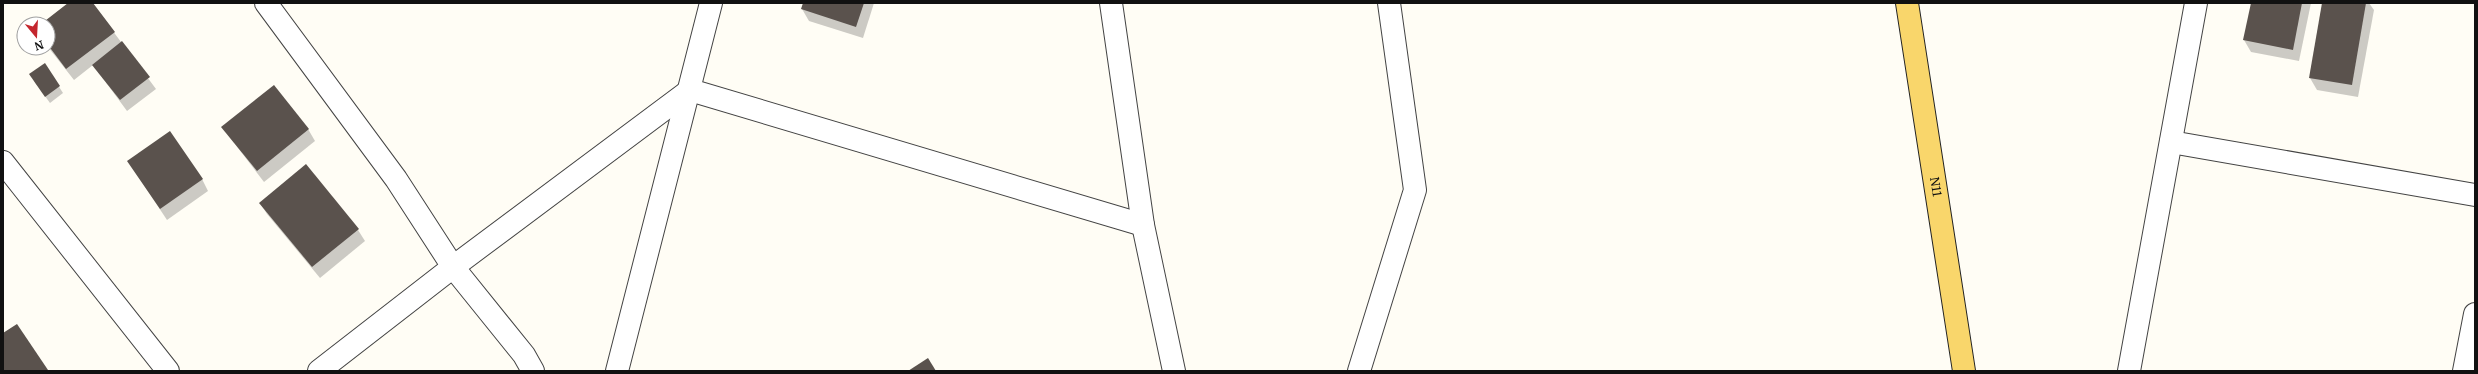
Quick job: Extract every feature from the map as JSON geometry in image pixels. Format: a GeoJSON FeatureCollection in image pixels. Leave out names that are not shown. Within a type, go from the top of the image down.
{"type":"FeatureCollection","features":[{"type":"Feature","properties":{"kind":"main road","name":"N11"},"geometry":{"type":"LineString","coordinates":[[1907,3],[1964,371]]}},
{"type":"Feature","properties":{"kind":"street"},"geometry":{"type":"LineString","coordinates":[[617,371],[711,3]]}},
{"type":"Feature","properties":{"kind":"street"},"geometry":{"type":"LineString","coordinates":[[1111,3],[1143,225],[1174,371]]}},
{"type":"Feature","properties":{"kind":"street"},"geometry":{"type":"LineString","coordinates":[[1359,371],[1415,190],[1389,3]]}},
{"type":"Feature","properties":{"kind":"street"},"geometry":{"type":"LineString","coordinates":[[2129,371],[2196,3]]}},
{"type":"Feature","properties":{"kind":"street"},"geometry":{"type":"LineString","coordinates":[[273,6],[396,179],[453,267],[524,355],[533,371]]}},
{"type":"Feature","properties":{"kind":"street"},"geometry":{"type":"LineString","coordinates":[[690,90],[1143,225]]}},
{"type":"Feature","properties":{"kind":"street"},"geometry":{"type":"LineString","coordinates":[[319,371],[453,267],[690,90]]}},
{"type":"Feature","properties":{"kind":"street"},"geometry":{"type":"LineString","coordinates":[[2171,142],[2475,195]]}},
{"type":"Feature","properties":{"kind":"street"},"geometry":{"type":"LineString","coordinates":[[3,162],[168,371]]}},
{"type":"Feature","properties":{"kind":"street"},"geometry":{"type":"LineString","coordinates":[[2464,371],[2475,314]]}},
{"type":"Feature","properties":{"kind":"building"},"geometry":{"type":"Polygon","coordinates":[[[68,3],[93,3],[115,32],[66,69],[56,56],[56,16],[51,16],[68,3]]]}},
{"type":"Feature","properties":{"kind":"building"},"geometry":{"type":"Polygon","coordinates":[[[803,3],[864,3],[856,27],[801,9],[803,3]]]}},
{"type":"Feature","properties":{"kind":"building"},"geometry":{"type":"Polygon","coordinates":[[[2251,3],[2302,3],[2293,50],[2243,40],[2251,3]]]}},
{"type":"Feature","properties":{"kind":"building"},"geometry":{"type":"Polygon","coordinates":[[[2322,3],[2366,3],[2352,85],[2309,78],[2322,3]]]}},
{"type":"Feature","properties":{"kind":"building"},"geometry":{"type":"Polygon","coordinates":[[[122,41],[150,77],[120,100],[92,65],[122,41]]]}},
{"type":"Feature","properties":{"kind":"building"},"geometry":{"type":"Polygon","coordinates":[[[45,63],[60,86],[45,97],[29,74],[45,63]]]}},
{"type":"Feature","properties":{"kind":"building"},"geometry":{"type":"Polygon","coordinates":[[[274,85],[309,129],[257,171],[221,127],[274,85]]]}},
{"type":"Feature","properties":{"kind":"building"},"geometry":{"type":"Polygon","coordinates":[[[170,131],[203,179],[160,209],[127,161],[170,131]]]}},
{"type":"Feature","properties":{"kind":"building"},"geometry":{"type":"Polygon","coordinates":[[[306,164],[359,229],[312,267],[259,203],[306,164]]]}},
{"type":"Feature","properties":{"kind":"building"},"geometry":{"type":"Polygon","coordinates":[[[17,324],[48,370],[47,371],[3,371],[3,333],[17,324]]]}},
{"type":"Feature","properties":{"kind":"building"},"geometry":{"type":"Polygon","coordinates":[[[928,358],[936,371],[908,371],[928,358]]]}}]}
